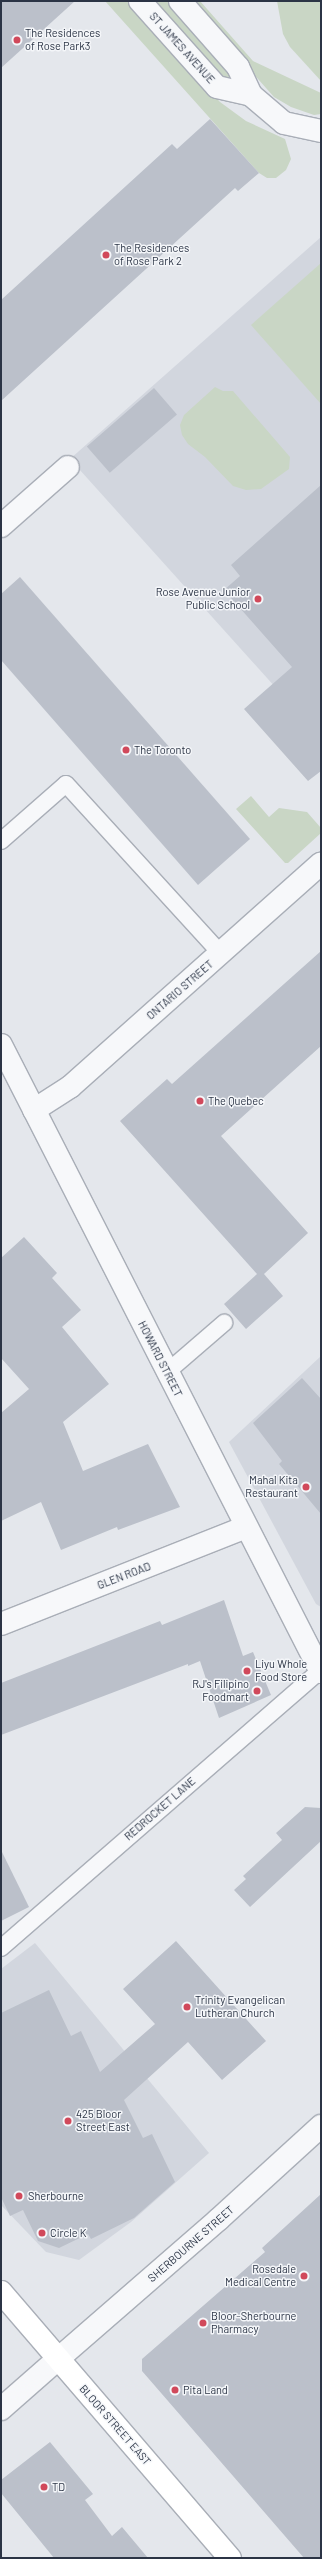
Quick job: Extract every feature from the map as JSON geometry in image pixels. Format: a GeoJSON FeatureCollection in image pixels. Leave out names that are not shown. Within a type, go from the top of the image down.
{"type":"FeatureCollection","features":[{"type":"Feature","properties":{"kind":"main road","name":"BLOOR STREET EAST"},"geometry":{"type":"LineString","coordinates":[[1,2292],[230,2558]]}},
{"type":"Feature","properties":{"kind":"street","name":"ST JAMES AVENUE"},"geometry":{"type":"LineString","coordinates":[[140,1],[216,87],[251,95]]}},
{"type":"Feature","properties":{"kind":"street","name":"ST JAMES AVENUE"},"geometry":{"type":"LineString","coordinates":[[180,1],[238,67],[251,95],[284,123],[321,131]]}},
{"type":"Feature","properties":{"kind":"street"},"geometry":{"type":"LineString","coordinates":[[1,526],[68,467]]}},
{"type":"Feature","properties":{"kind":"street","name":"ONTARIO STREET"},"geometry":{"type":"LineString","coordinates":[[34,1110],[70,1087],[321,864]]}},
{"type":"Feature","properties":{"kind":"street","name":"HOWARD STREET"},"geometry":{"type":"LineString","coordinates":[[1,1045],[166,1373],[321,1671]]}},
{"type":"Feature","properties":{"kind":"street","name":"GLEN ROAD"},"geometry":{"type":"LineString","coordinates":[[1,1624],[246,1527]]}},
{"type":"Feature","properties":{"kind":"street","name":"SHERBOURNE STREET"},"geometry":{"type":"LineString","coordinates":[[1,2409],[219,2219],[321,2126]]}},
{"type":"Feature","properties":{"kind":"lane"},"geometry":{"type":"LineString","coordinates":[[1,841],[66,784],[221,954]]}},
{"type":"Feature","properties":{"kind":"lane"},"geometry":{"type":"LineString","coordinates":[[166,1373],[224,1323]]}},
{"type":"Feature","properties":{"kind":"lane","name":"REDROCKET LANE"},"geometry":{"type":"LineString","coordinates":[[1,1948],[321,1671]]}},
{"type":"Feature","properties":{"kind":"shaded area","name":"Rose Avenue Junior Public School"},"geometry":{"type":"Polygon","coordinates":[[[321,237],[321,738],[70,459],[321,237]]]}},
{"type":"Feature","properties":{"kind":"shaded area"},"geometry":{"type":"Polygon","coordinates":[[[321,1356],[321,1607],[316,1604],[229,1442],[321,1356]]]}},
{"type":"Feature","properties":{"kind":"shaded area","name":"425 Bloor Street East"},"geometry":{"type":"Polygon","coordinates":[[[35,1943],[209,2153],[131,2222],[79,2260],[46,2252],[1,2205],[1,1969],[35,1943]]]}},
{"type":"Feature","properties":{"kind":"green space"},"geometry":{"type":"Polygon","coordinates":[[[105,1],[127,1],[220,102],[246,121],[285,139],[291,159],[286,170],[276,178],[267,178],[259,173],[105,1]]]}},
{"type":"Feature","properties":{"kind":"green space"},"geometry":{"type":"Polygon","coordinates":[[[151,1],[168,1],[230,71],[230,80],[225,81],[151,1]]]}},
{"type":"Feature","properties":{"kind":"green space"},"geometry":{"type":"Polygon","coordinates":[[[189,1],[200,1],[253,61],[321,93],[321,114],[314,115],[291,107],[274,97],[189,1]]]}},
{"type":"Feature","properties":{"kind":"green space"},"geometry":{"type":"Polygon","coordinates":[[[277,1],[321,1],[321,81],[290,47],[283,34],[277,1]]]}},
{"type":"Feature","properties":{"kind":"green space"},"geometry":{"type":"Polygon","coordinates":[[[321,263],[321,404],[251,325],[321,263]]]}},
{"type":"Feature","properties":{"kind":"green space"},"geometry":{"type":"Polygon","coordinates":[[[215,387],[223,391],[233,391],[290,457],[289,469],[261,489],[246,490],[233,486],[205,457],[188,444],[182,435],[180,425],[184,415],[215,387]]]}},
{"type":"Feature","properties":{"kind":"green space"},"geometry":{"type":"Polygon","coordinates":[[[251,796],[269,817],[279,808],[307,812],[321,828],[321,833],[288,863],[285,863],[236,809],[251,796]]]}},
{"type":"Feature","properties":{"kind":"building","name":"The Residences of Rose Park3"},"geometry":{"type":"Polygon","coordinates":[[[1,1],[75,1],[1,68],[1,1]]]}},
{"type":"Feature","properties":{"kind":"building","name":"The Residences of Rose Park 2"},"geometry":{"type":"Polygon","coordinates":[[[210,119],[259,173],[238,191],[235,188],[1,401],[1,300],[172,144],[177,149],[210,119]]]}},
{"type":"Feature","properties":{"kind":"building"},"geometry":{"type":"Polygon","coordinates":[[[154,388],[177,414],[110,473],[87,446],[154,388]]]}},
{"type":"Feature","properties":{"kind":"building"},"geometry":{"type":"Polygon","coordinates":[[[321,485],[321,771],[308,781],[244,709],[292,667],[224,590],[240,576],[231,565],[321,485]]]}},
{"type":"Feature","properties":{"kind":"building","name":"The Toronto"},"geometry":{"type":"Polygon","coordinates":[[[20,577],[250,839],[198,885],[1,660],[1,594],[20,577]]]}},
{"type":"Feature","properties":{"kind":"building","name":"The Quebec"},"geometry":{"type":"Polygon","coordinates":[[[321,951],[321,1046],[221,1136],[308,1233],[264,1274],[283,1296],[246,1329],[224,1304],[257,1274],[120,1121],[167,1079],[172,1084],[321,951]]]}},
{"type":"Feature","properties":{"kind":"building"},"geometry":{"type":"Polygon","coordinates":[[[24,1237],[57,1273],[52,1278],[81,1310],[62,1327],[109,1384],[63,1422],[83,1471],[148,1444],[180,1507],[118,1530],[117,1527],[61,1550],[41,1502],[1,1521],[1,1413],[29,1389],[1,1358],[1,1258],[24,1237]]]}},
{"type":"Feature","properties":{"kind":"building"},"geometry":{"type":"Polygon","coordinates":[[[302,1378],[321,1399],[321,1514],[279,1464],[282,1461],[253,1423],[302,1378]]]}},
{"type":"Feature","properties":{"kind":"building"},"geometry":{"type":"Polygon","coordinates":[[[224,1600],[243,1656],[253,1652],[271,1695],[219,1718],[200,1661],[188,1666],[188,1664],[1,1735],[1,1683],[160,1621],[162,1625],[224,1600]]]}},
{"type":"Feature","properties":{"kind":"building"},"geometry":{"type":"Polygon","coordinates":[[[305,1807],[321,1808],[321,1841],[250,1907],[234,1890],[246,1879],[243,1876],[282,1840],[276,1833],[305,1807]]]}},
{"type":"Feature","properties":{"kind":"building"},"geometry":{"type":"Polygon","coordinates":[[[1,1850],[29,1907],[1,1921],[1,1850]]]}},
{"type":"Feature","properties":{"kind":"building","name":"425 Bloor Street East"},"geometry":{"type":"Polygon","coordinates":[[[176,1941],[266,2041],[222,2080],[188,2042],[124,2100],[143,2138],[152,2134],[175,2182],[134,2218],[91,2239],[88,2234],[59,2248],[38,2241],[23,2210],[10,2216],[1,2197],[1,2013],[49,1990],[71,2036],[81,2031],[100,2072],[155,2024],[123,1989],[176,1941]]]}},
{"type":"Feature","properties":{"kind":"building"},"geometry":{"type":"Polygon","coordinates":[[[321,2194],[321,2558],[304,2558],[142,2371],[142,2359],[265,2252],[262,2248],[321,2194]]]}},
{"type":"Feature","properties":{"kind":"building","name":"TD"},"geometry":{"type":"Polygon","coordinates":[[[50,2442],[93,2494],[85,2500],[112,2536],[122,2527],[148,2558],[54,2558],[1,2493],[1,2480],[50,2442]]]}},
{"type":"Feature","properties":{"kind":"place","name":"The Residences of Rose Park3"},"geometry":{"type":"Point","coordinates":[17,40]}},
{"type":"Feature","properties":{"kind":"place","name":"The Residences of Rose Park 2"},"geometry":{"type":"Point","coordinates":[106,255]}},
{"type":"Feature","properties":{"kind":"place","name":"Rose Avenue Junior Public School"},"geometry":{"type":"Point","coordinates":[258,599]}},
{"type":"Feature","properties":{"kind":"place","name":"The Toronto"},"geometry":{"type":"Point","coordinates":[126,750]}},
{"type":"Feature","properties":{"kind":"place","name":"The Quebec"},"geometry":{"type":"Point","coordinates":[200,1101]}},
{"type":"Feature","properties":{"kind":"place","name":"Mahal Kita Restaurant"},"geometry":{"type":"Point","coordinates":[306,1487]}},
{"type":"Feature","properties":{"kind":"place","name":"Liyu Whole Food Store"},"geometry":{"type":"Point","coordinates":[247,1671]}},
{"type":"Feature","properties":{"kind":"place","name":"RJ's Filipino Foodmart"},"geometry":{"type":"Point","coordinates":[257,1691]}},
{"type":"Feature","properties":{"kind":"place","name":"Trinity Evangelican Lutheran Church"},"geometry":{"type":"Point","coordinates":[187,2007]}},
{"type":"Feature","properties":{"kind":"place","name":"425 Bloor Street East"},"geometry":{"type":"Point","coordinates":[68,2121]}},
{"type":"Feature","properties":{"kind":"place","name":"Sherbourne"},"geometry":{"type":"Point","coordinates":[19,2196]}},
{"type":"Feature","properties":{"kind":"place","name":"Circle K"},"geometry":{"type":"Point","coordinates":[42,2233]}},
{"type":"Feature","properties":{"kind":"place","name":"Rosedale Medical Centre"},"geometry":{"type":"Point","coordinates":[304,2276]}},
{"type":"Feature","properties":{"kind":"place","name":"Bloor-Sherbourne Pharmacy"},"geometry":{"type":"Point","coordinates":[203,2323]}},
{"type":"Feature","properties":{"kind":"place","name":"Pita Land"},"geometry":{"type":"Point","coordinates":[175,2390]}},
{"type":"Feature","properties":{"kind":"place","name":"TD"},"geometry":{"type":"Point","coordinates":[44,2487]}}]}
